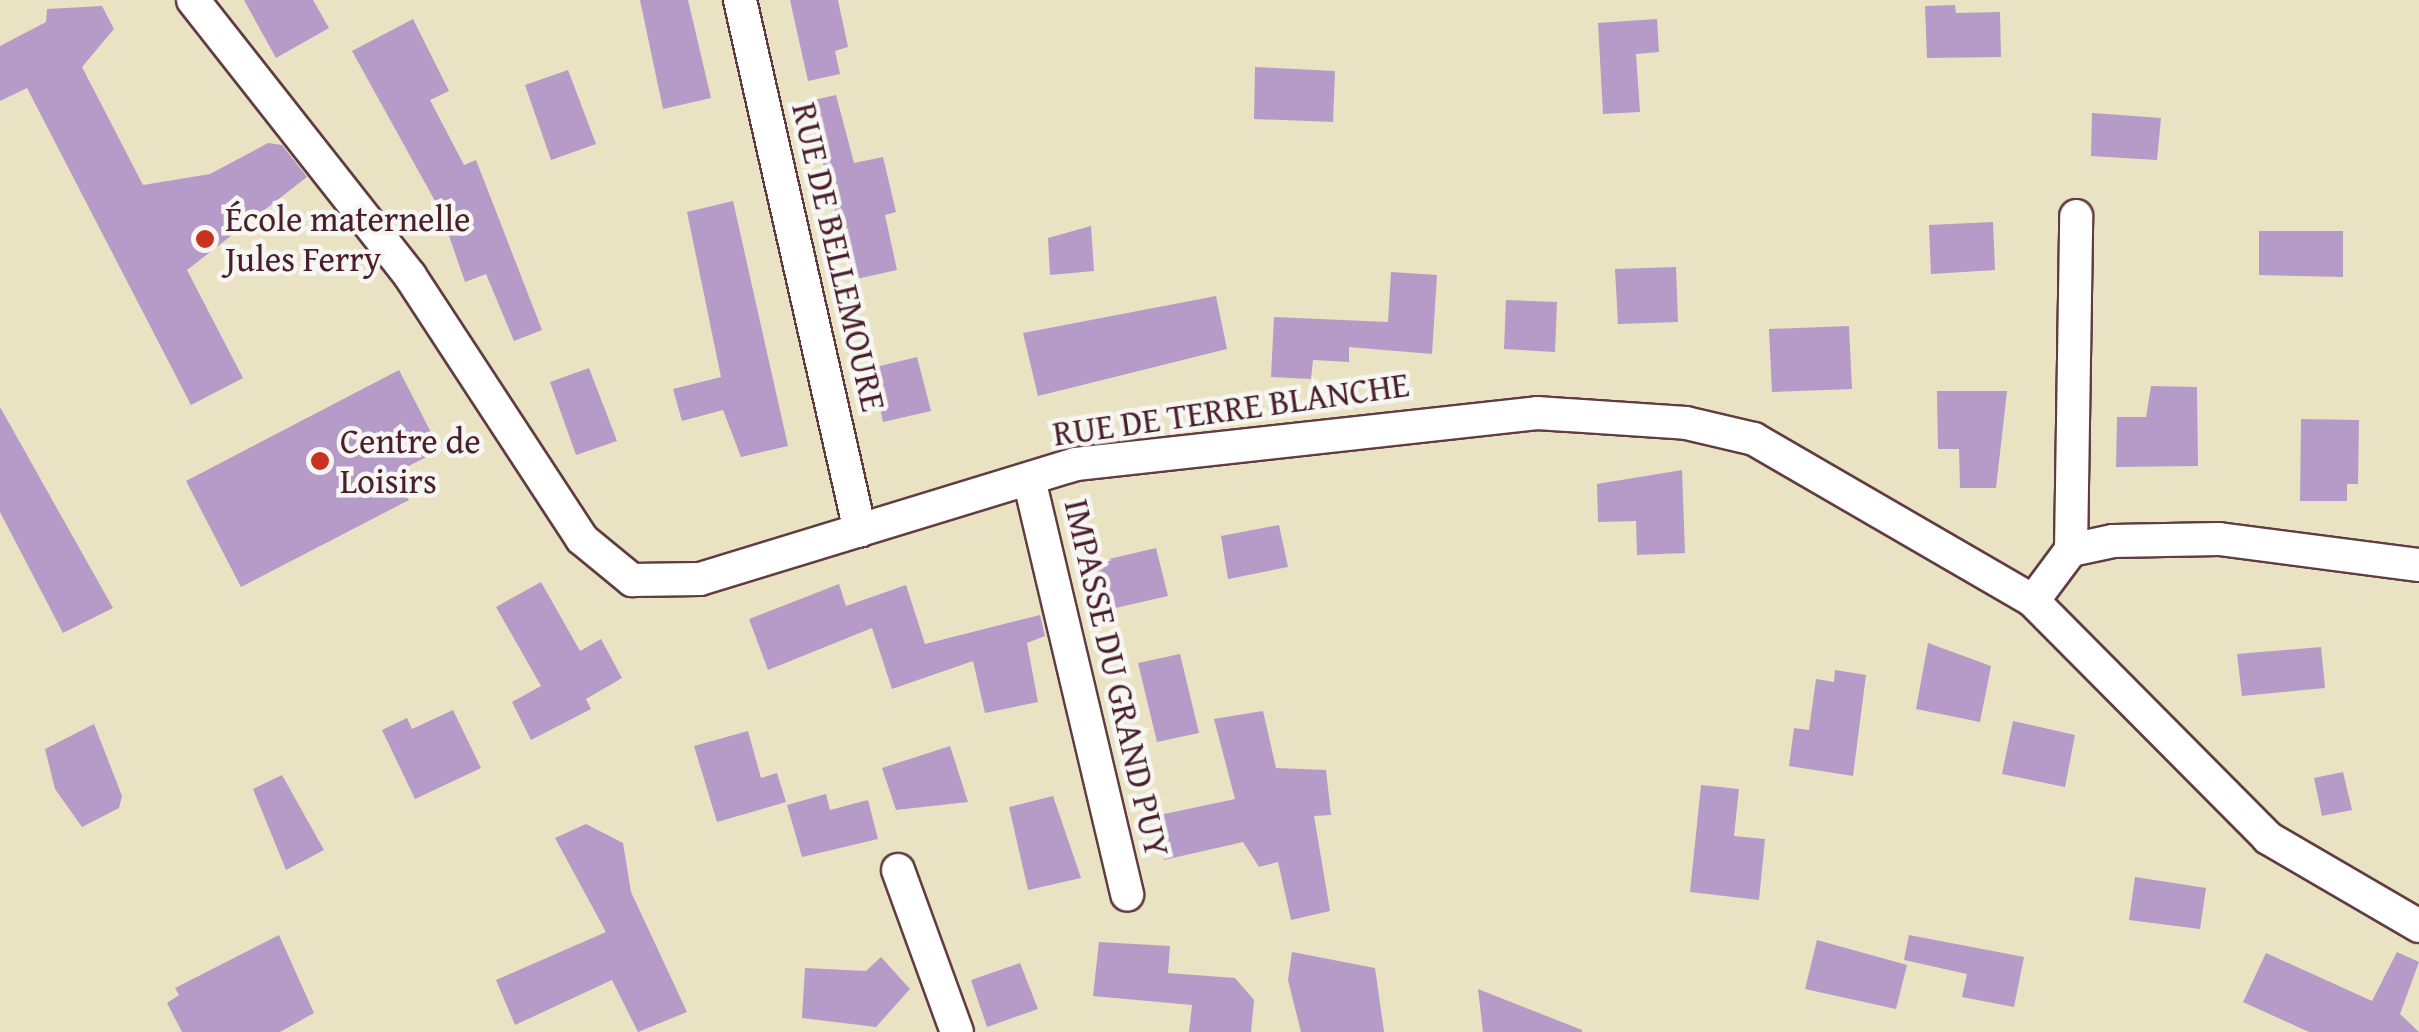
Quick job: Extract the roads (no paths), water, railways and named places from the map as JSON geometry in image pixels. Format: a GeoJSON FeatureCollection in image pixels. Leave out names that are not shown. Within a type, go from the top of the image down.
{"type":"FeatureCollection","features":[{"type":"Feature","properties":{"kind":"street","name":"RUE DE TERRE BLANCHE"},"geometry":{"type":"LineString","coordinates":[[194,0],[410,276],[582,540],[613,570],[659,584],[700,579],[1029,479],[1279,437],[1537,413],[1686,423],[1754,440],[2033,602],[2268,838],[2419,926]]}},
{"type":"Feature","properties":{"kind":"street","name":"RUE DE BELLEMOURE"},"geometry":{"type":"LineString","coordinates":[[740,0],[860,531]]}},
{"type":"Feature","properties":{"kind":"street"},"geometry":{"type":"LineString","coordinates":[[2033,602],[2071,550],[2076,216]]}},
{"type":"Feature","properties":{"kind":"street","name":"IMPASSE DU GRAND PUY"},"geometry":{"type":"LineString","coordinates":[[1029,479],[1127,895]]}},
{"type":"Feature","properties":{"kind":"street"},"geometry":{"type":"LineString","coordinates":[[2071,550],[2219,539],[2419,564]]}},
{"type":"Feature","properties":{"kind":"street"},"geometry":{"type":"LineString","coordinates":[[898,870],[956,1032]]}},
{"type":"Feature","properties":{"kind":"place","name":"École maternelle Jules Ferry"},"geometry":{"type":"Point","coordinates":[205,239]}},
{"type":"Feature","properties":{"kind":"place","name":"Centre de Loisirs"},"geometry":{"type":"Point","coordinates":[320,461]}}]}
